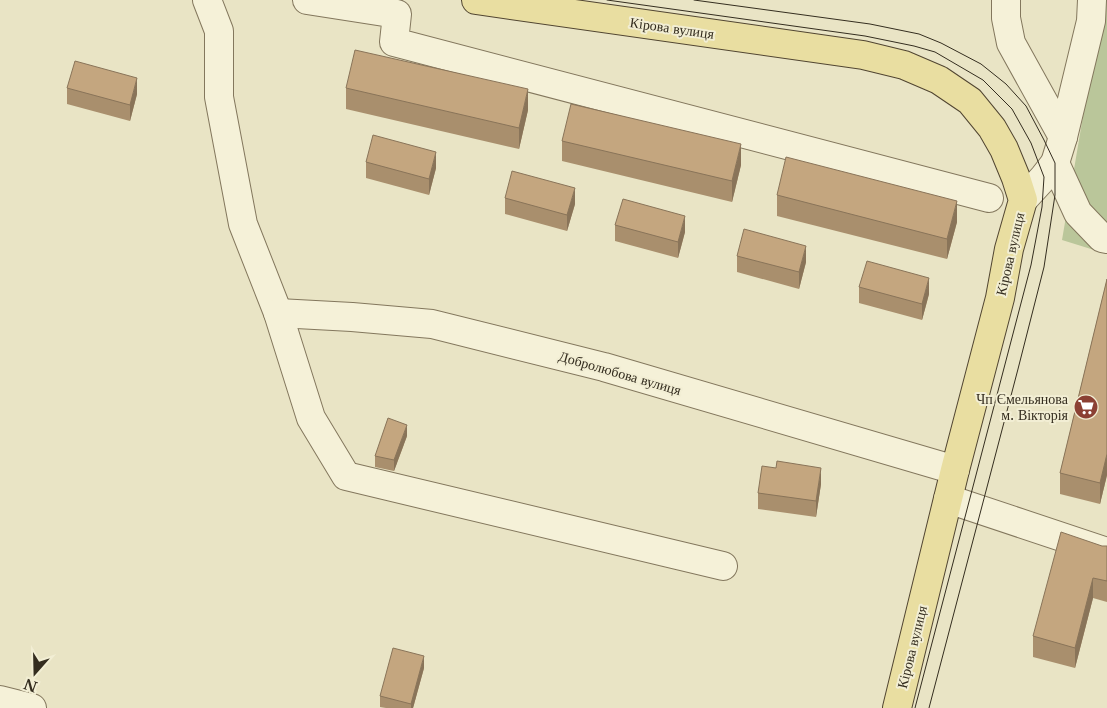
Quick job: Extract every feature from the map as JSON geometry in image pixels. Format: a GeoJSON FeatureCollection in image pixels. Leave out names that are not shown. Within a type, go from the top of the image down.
{"type":"FeatureCollection","features":[{"type":"Feature","properties":{"kind":"main road","name":"Кірова вулиця"},"geometry":{"type":"LineString","coordinates":[[476,0],[863,55],[904,65],[939,80],[970,101],[992,128],[1004,149],[1023,200],[1009,249],[1000,298],[948,499],[898,708]]}},
{"type":"Feature","properties":{"kind":"street"},"geometry":{"type":"LineString","coordinates":[[207,0],[219,31],[219,97],[243,224],[278,314],[311,418],[346,476],[723,566]]}},
{"type":"Feature","properties":{"kind":"street"},"geometry":{"type":"LineString","coordinates":[[307,0],[397,14],[394,42],[989,198]]}},
{"type":"Feature","properties":{"kind":"street"},"geometry":{"type":"LineString","coordinates":[[1006,0],[1006,18],[1011,43],[1062,137]]}},
{"type":"Feature","properties":{"kind":"street"},"geometry":{"type":"LineString","coordinates":[[1023,200],[1055,163],[1091,21],[1092,0]]}},
{"type":"Feature","properties":{"kind":"street"},"geometry":{"type":"LineString","coordinates":[[1055,163],[1078,214],[1102,238],[1107,240]]}},
{"type":"Feature","properties":{"kind":"street","name":"Добролюбова вулиця"},"geometry":{"type":"LineString","coordinates":[[278,314],[352,317],[432,324],[604,368],[956,470]]}},
{"type":"Feature","properties":{"kind":"street"},"geometry":{"type":"LineString","coordinates":[[948,499],[1107,552]]}},
{"type":"Feature","properties":{"kind":"street"},"geometry":{"type":"LineString","coordinates":[[0,700],[32,708]]}},
{"type":"Feature","properties":{"kind":"green space"},"geometry":{"type":"Polygon","coordinates":[[[1100,0],[1107,0],[1107,254],[1062,240],[1099,22],[1100,0]]]}},
{"type":"Feature","properties":{"kind":"building"},"geometry":{"type":"Polygon","coordinates":[[[355,50],[528,89],[519,128],[346,88],[355,50]]]}},
{"type":"Feature","properties":{"kind":"building"},"geometry":{"type":"Polygon","coordinates":[[[75,61],[137,78],[130,105],[67,88],[75,61]]]}},
{"type":"Feature","properties":{"kind":"building"},"geometry":{"type":"Polygon","coordinates":[[[571,104],[741,144],[732,181],[562,141],[571,104]]]}},
{"type":"Feature","properties":{"kind":"building"},"geometry":{"type":"Polygon","coordinates":[[[373,135],[436,152],[429,179],[366,162],[373,135]]]}},
{"type":"Feature","properties":{"kind":"building"},"geometry":{"type":"Polygon","coordinates":[[[786,157],[957,201],[947,239],[777,195],[786,157]]]}},
{"type":"Feature","properties":{"kind":"building"},"geometry":{"type":"Polygon","coordinates":[[[512,171],[575,188],[567,215],[505,198],[512,171]]]}},
{"type":"Feature","properties":{"kind":"building"},"geometry":{"type":"Polygon","coordinates":[[[623,199],[685,216],[678,242],[615,225],[623,199]]]}},
{"type":"Feature","properties":{"kind":"building"},"geometry":{"type":"Polygon","coordinates":[[[744,229],[806,246],[799,272],[737,256],[744,229]]]}},
{"type":"Feature","properties":{"kind":"building"},"geometry":{"type":"Polygon","coordinates":[[[867,261],[929,278],[922,304],[859,287],[867,261]]]}},
{"type":"Feature","properties":{"kind":"building"},"geometry":{"type":"Polygon","coordinates":[[[1107,279],[1107,454],[1100,483],[1060,473],[1107,279]]]}},
{"type":"Feature","properties":{"kind":"building"},"geometry":{"type":"Polygon","coordinates":[[[388,418],[407,425],[394,460],[375,456],[388,418]]]}},
{"type":"Feature","properties":{"kind":"building"},"geometry":{"type":"Polygon","coordinates":[[[777,461],[821,468],[816,501],[758,493],[762,466],[776,468],[777,461]]]}},
{"type":"Feature","properties":{"kind":"building"},"geometry":{"type":"Polygon","coordinates":[[[1061,532],[1107,546],[1107,581],[1093,578],[1075,648],[1033,636],[1061,532]]]}},
{"type":"Feature","properties":{"kind":"building"},"geometry":{"type":"Polygon","coordinates":[[[393,648],[424,656],[411,704],[380,696],[393,648]]]}},
{"type":"Feature","properties":{"kind":"tram line"},"geometry":{"type":"LineString","coordinates":[[607,0],[865,36],[935,52],[983,80],[1012,109],[1031,143],[1044,177],[1042,207],[1031,265],[915,708]]}},
{"type":"Feature","properties":{"kind":"tram line"},"geometry":{"type":"LineString","coordinates":[[694,0],[870,24],[919,34],[941,43],[981,64],[1006,84],[1026,106],[1055,163],[1055,195],[1044,267],[929,708]]}},
{"type":"Feature","properties":{"kind":"place","name":"Чп Ємельянова м. Вікторія"},"geometry":{"type":"Point","coordinates":[1086,407]}}]}
